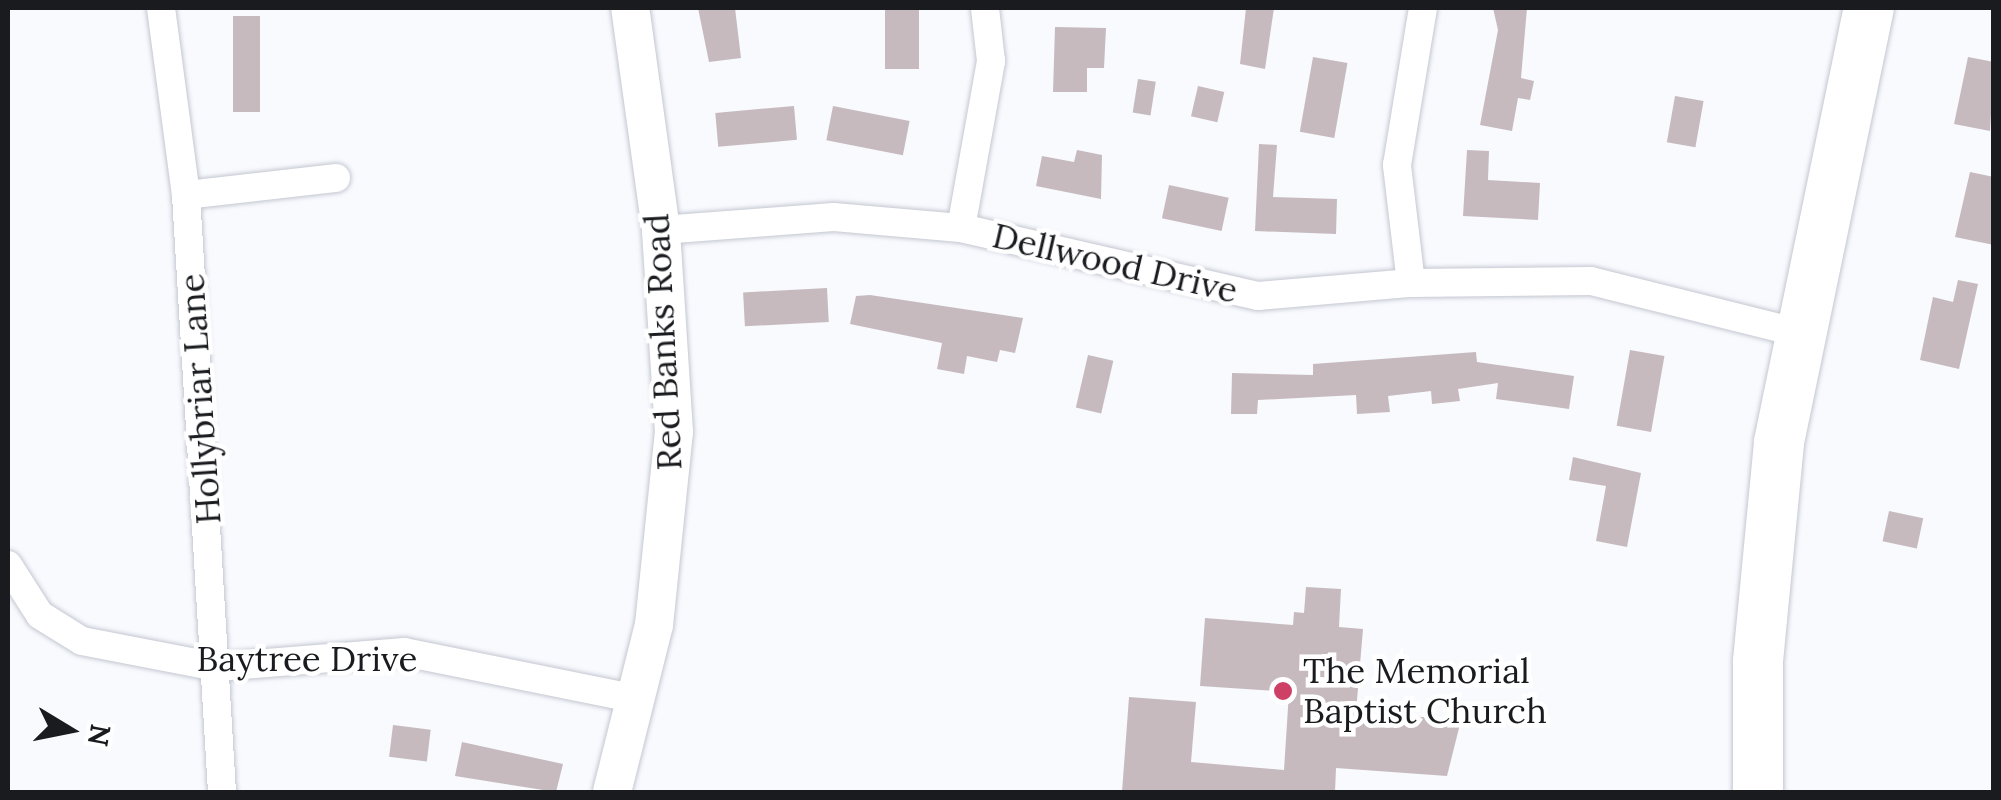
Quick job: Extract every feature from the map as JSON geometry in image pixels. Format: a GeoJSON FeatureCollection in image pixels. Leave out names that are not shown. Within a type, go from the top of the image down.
{"type":"FeatureCollection","features":[{"type":"Feature","properties":{"kind":"highway"},"geometry":{"type":"LineString","coordinates":[[1758,792],[1768,548],[1779,442],[1869,8]]}},
{"type":"Feature","properties":{"kind":"street","name":"Hollybriar Lane"},"geometry":{"type":"LineString","coordinates":[[161,8],[186,195],[218,667],[222,792]]}},
{"type":"Feature","properties":{"kind":"street","name":"Red Banks Road"},"geometry":{"type":"LineString","coordinates":[[612,792],[638,699],[664,559],[674,432],[662,230],[630,8]]}},
{"type":"Feature","properties":{"kind":"street"},"geometry":{"type":"LineString","coordinates":[[962,228],[991,61],[985,8]]}},
{"type":"Feature","properties":{"kind":"street"},"geometry":{"type":"LineString","coordinates":[[1411,282],[1397,166],[1423,8]]}},
{"type":"Feature","properties":{"kind":"street"},"geometry":{"type":"LineString","coordinates":[[186,195],[336,178]]}},
{"type":"Feature","properties":{"kind":"street","name":"Dellwood Drive"},"geometry":{"type":"LineString","coordinates":[[662,230],[834,217],[962,228],[1258,296],[1411,282],[1591,281],[1803,334]]}},
{"type":"Feature","properties":{"kind":"street","name":"Baytree Drive"},"geometry":{"type":"LineString","coordinates":[[8,565],[40,614],[82,641],[218,667],[404,652],[638,699]]}},
{"type":"Feature","properties":{"kind":"building"},"geometry":{"type":"Polygon","coordinates":[[[698,8],[735,8],[741,58],[709,62],[698,8]]]}},
{"type":"Feature","properties":{"kind":"building"},"geometry":{"type":"Polygon","coordinates":[[[885,8],[919,8],[919,69],[885,69],[885,8]]]}},
{"type":"Feature","properties":{"kind":"building"},"geometry":{"type":"Polygon","coordinates":[[[1246,8],[1274,8],[1265,69],[1240,64],[1246,8]]]}},
{"type":"Feature","properties":{"kind":"building"},"geometry":{"type":"Polygon","coordinates":[[[1493,8],[1527,8],[1521,78],[1534,81],[1530,100],[1518,98],[1512,131],[1480,125],[1498,30],[1493,8]]]}},
{"type":"Feature","properties":{"kind":"building"},"geometry":{"type":"Polygon","coordinates":[[[233,16],[260,16],[260,112],[233,112],[233,16]]]}},
{"type":"Feature","properties":{"kind":"building"},"geometry":{"type":"Polygon","coordinates":[[[1055,27],[1106,28],[1104,68],[1087,68],[1087,92],[1053,92],[1055,27]]]}},
{"type":"Feature","properties":{"kind":"building"},"geometry":{"type":"Polygon","coordinates":[[[1313,57],[1347,63],[1334,138],[1300,132],[1313,57]]]}},
{"type":"Feature","properties":{"kind":"building"},"geometry":{"type":"Polygon","coordinates":[[[1968,57],[1994,62],[1990,131],[1954,124],[1968,57]]]}},
{"type":"Feature","properties":{"kind":"building"},"geometry":{"type":"Polygon","coordinates":[[[1138,79],[1156,82],[1150,115],[1133,113],[1138,79]]]}},
{"type":"Feature","properties":{"kind":"building"},"geometry":{"type":"Polygon","coordinates":[[[1198,86],[1224,92],[1217,122],[1191,116],[1198,86]]]}},
{"type":"Feature","properties":{"kind":"building"},"geometry":{"type":"Polygon","coordinates":[[[1675,96],[1704,101],[1695,147],[1667,142],[1675,96]]]}},
{"type":"Feature","properties":{"kind":"building"},"geometry":{"type":"Polygon","coordinates":[[[794,106],[797,140],[718,147],[715,113],[794,106]]]}},
{"type":"Feature","properties":{"kind":"building"},"geometry":{"type":"Polygon","coordinates":[[[833,106],[910,121],[903,155],[826,140],[833,106]]]}},
{"type":"Feature","properties":{"kind":"building"},"geometry":{"type":"Polygon","coordinates":[[[1259,144],[1277,145],[1273,197],[1337,199],[1336,234],[1255,231],[1259,144]]]}},
{"type":"Feature","properties":{"kind":"building"},"geometry":{"type":"Polygon","coordinates":[[[1077,150],[1102,155],[1101,199],[1036,186],[1042,156],[1074,162],[1077,150]]]}},
{"type":"Feature","properties":{"kind":"building"},"geometry":{"type":"Polygon","coordinates":[[[1467,150],[1489,151],[1488,180],[1540,183],[1538,220],[1463,216],[1467,150]]]}},
{"type":"Feature","properties":{"kind":"building"},"geometry":{"type":"Polygon","coordinates":[[[1970,172],[1994,177],[1994,245],[1955,237],[1970,172]]]}},
{"type":"Feature","properties":{"kind":"building"},"geometry":{"type":"Polygon","coordinates":[[[1169,185],[1229,198],[1222,231],[1162,218],[1169,185]]]}},
{"type":"Feature","properties":{"kind":"building"},"geometry":{"type":"Polygon","coordinates":[[[1958,280],[1978,284],[1959,369],[1920,360],[1933,297],[1953,302],[1958,280]]]}},
{"type":"Feature","properties":{"kind":"building"},"geometry":{"type":"Polygon","coordinates":[[[827,288],[829,322],[745,326],[743,292],[827,288]]]}},
{"type":"Feature","properties":{"kind":"building"},"geometry":{"type":"Polygon","coordinates":[[[856,296],[1023,318],[1015,353],[1000,350],[997,362],[967,356],[964,374],[937,369],[942,343],[850,324],[856,296]]]}},
{"type":"Feature","properties":{"kind":"building"},"geometry":{"type":"Polygon","coordinates":[[[1630,350],[1664,356],[1651,432],[1617,426],[1630,350]]]}},
{"type":"Feature","properties":{"kind":"building"},"geometry":{"type":"Polygon","coordinates":[[[1476,352],[1477,362],[1574,376],[1569,409],[1496,399],[1498,383],[1458,389],[1460,401],[1432,404],[1431,391],[1388,396],[1390,412],[1357,414],[1356,395],[1258,400],[1257,414],[1231,414],[1232,373],[1313,375],[1313,364],[1476,352]]]}},
{"type":"Feature","properties":{"kind":"building"},"geometry":{"type":"Polygon","coordinates":[[[1088,355],[1113,361],[1101,413],[1076,408],[1088,355]]]}},
{"type":"Feature","properties":{"kind":"building"},"geometry":{"type":"Polygon","coordinates":[[[1573,457],[1641,473],[1627,547],[1596,541],[1606,486],[1569,480],[1573,457]]]}},
{"type":"Feature","properties":{"kind":"building"},"geometry":{"type":"Polygon","coordinates":[[[1889,511],[1923,518],[1917,549],[1883,541],[1889,511]]]}},
{"type":"Feature","properties":{"kind":"building","name":"The Memorial Baptist Church"},"geometry":{"type":"Polygon","coordinates":[[[1306,587],[1341,589],[1339,627],[1363,629],[1356,712],[1461,720],[1447,776],[1336,768],[1335,792],[1122,792],[1129,697],[1196,702],[1191,762],[1284,770],[1289,692],[1200,686],[1205,618],[1293,625],[1294,612],[1304,613],[1306,587]]]}},
{"type":"Feature","properties":{"kind":"building"},"geometry":{"type":"Polygon","coordinates":[[[393,725],[431,730],[427,761],[389,757],[393,725]]]}},
{"type":"Feature","properties":{"kind":"building"},"geometry":{"type":"Polygon","coordinates":[[[462,742],[563,764],[556,792],[455,776],[462,742]]]}},
{"type":"Feature","properties":{"kind":"place","name":"The Memorial Baptist Church"},"geometry":{"type":"Point","coordinates":[1283,691]}}]}
